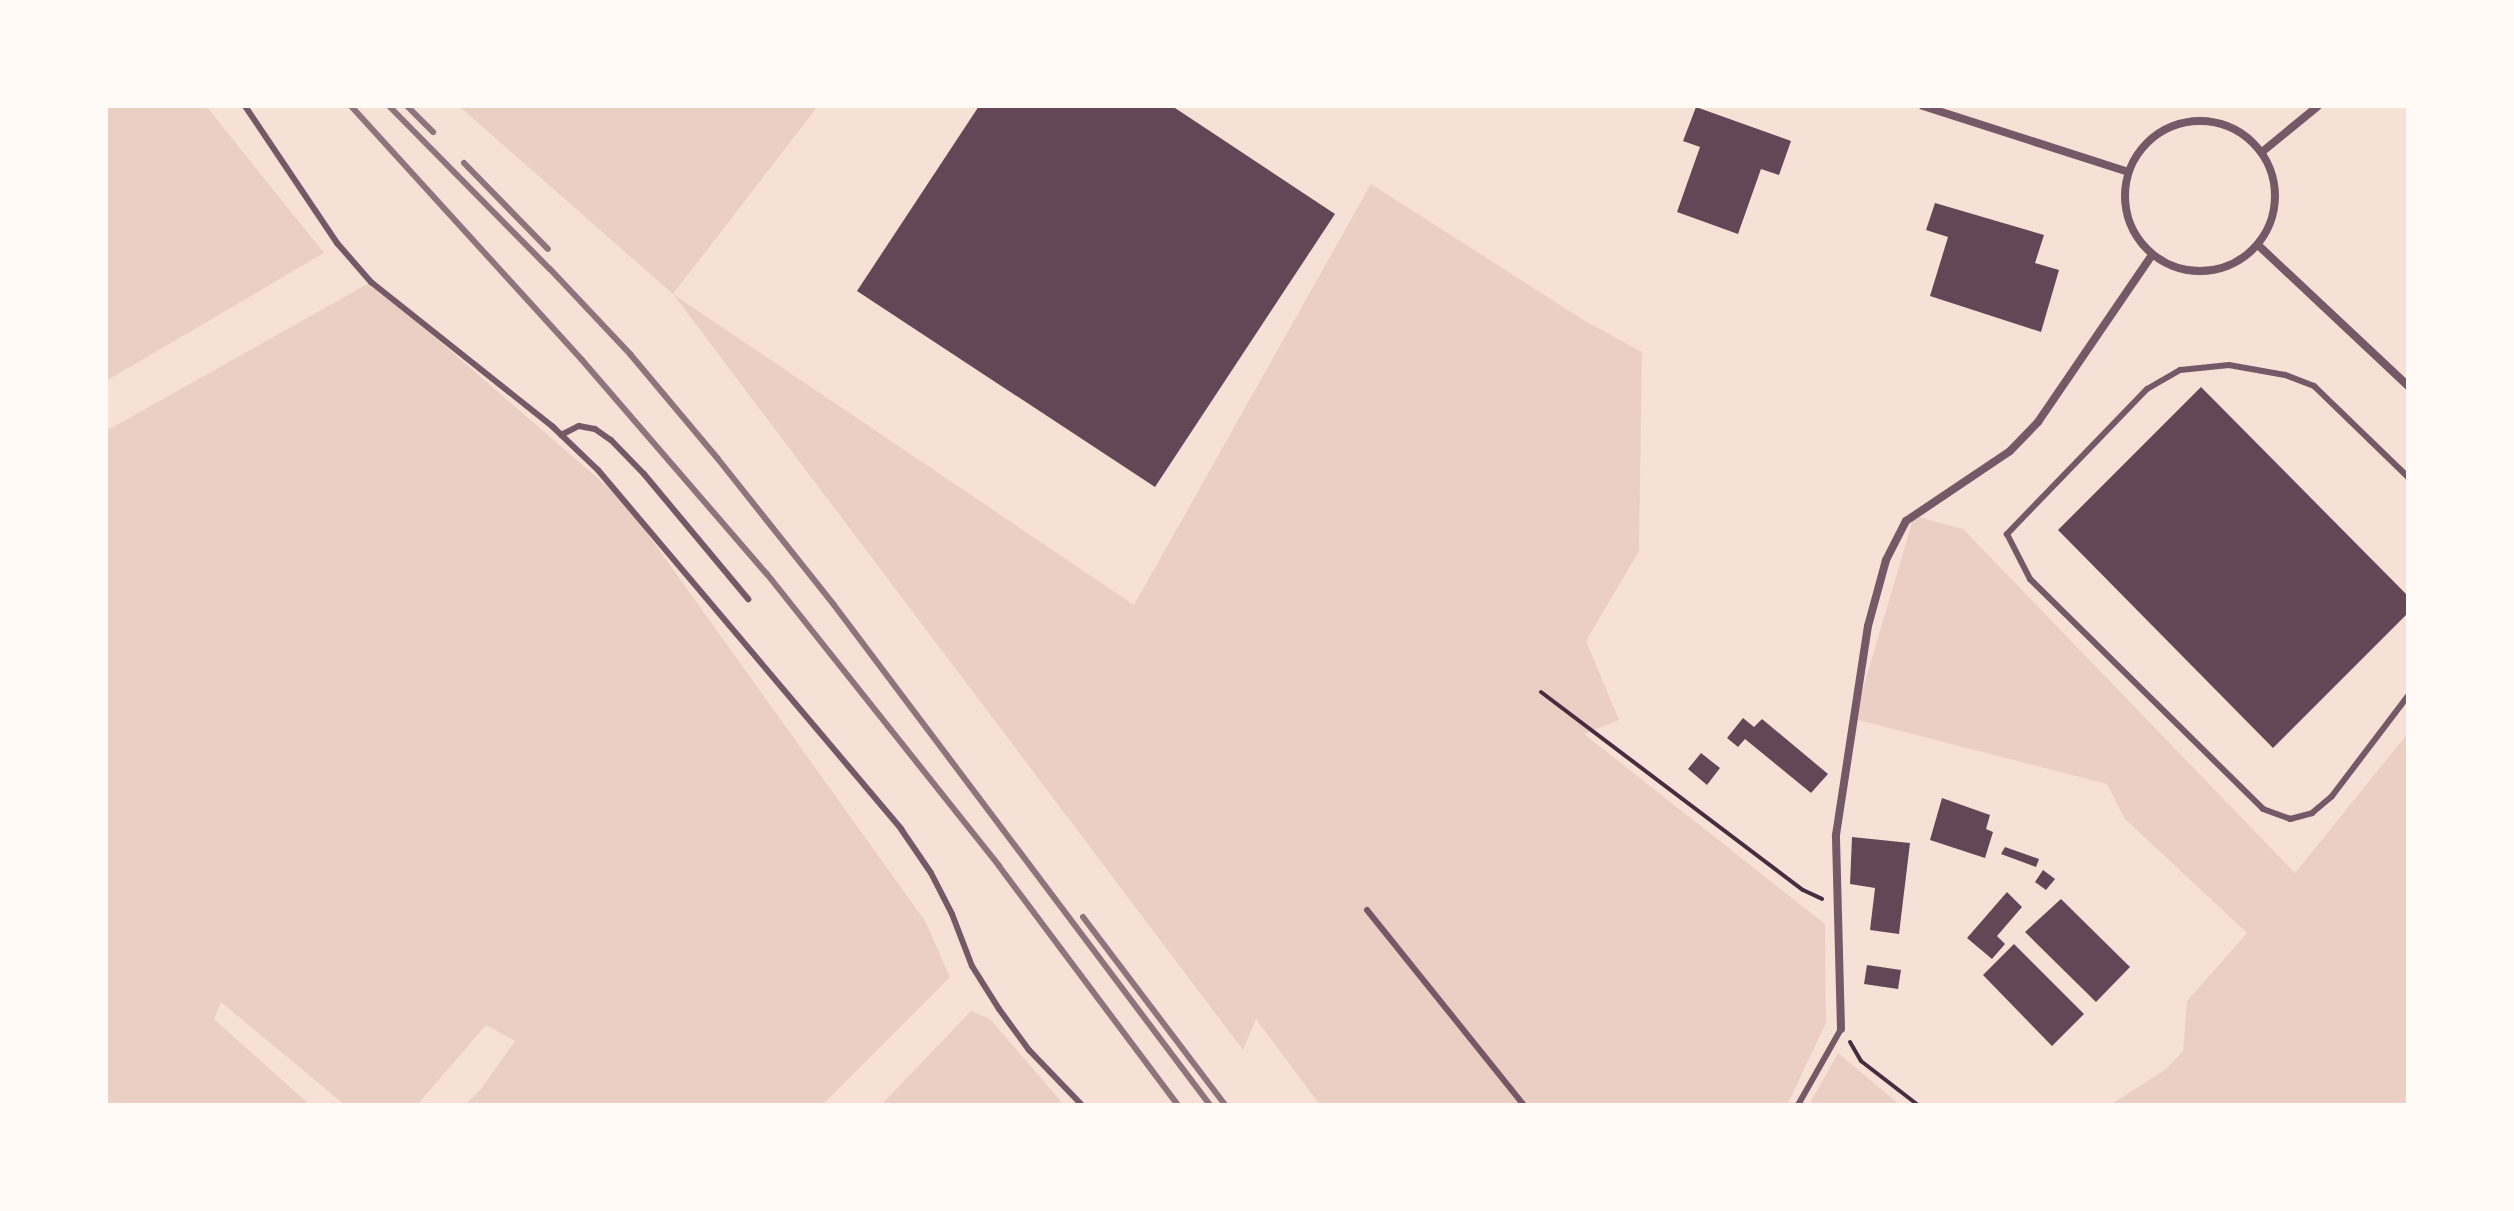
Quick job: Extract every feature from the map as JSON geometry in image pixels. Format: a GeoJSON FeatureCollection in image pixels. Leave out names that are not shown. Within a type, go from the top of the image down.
{"type":"FeatureCollection","features":[{"type":"Feature","properties":{"kind":"street"},"geometry":{"type":"LineString","coordinates":[[1923,106],[2128,172]]}},
{"type":"Feature","properties":{"kind":"street"},"geometry":{"type":"LineString","coordinates":[[2262,152],[2318,106]]}},
{"type":"Feature","properties":{"kind":"street"},"geometry":{"type":"LineString","coordinates":[[2201,120],[2224,124],[2245,135],[2262,152],[2272,174],[2276,199],[2271,223],[2258,245],[2240,260],[2207,271],[2172,267],[2152,255],[2133,231],[2125,202],[2128,172],[2139,151],[2156,134],[2177,124],[2201,120]]}},
{"type":"Feature","properties":{"kind":"street"},"geometry":{"type":"LineString","coordinates":[[2258,245],[2408,386]]}},
{"type":"Feature","properties":{"kind":"street"},"geometry":{"type":"LineString","coordinates":[[1841,1029],[1841,907],[1836,835],[1868,626],[1886,560],[1906,521],[2010,451],[2038,422],[2152,255]]}},
{"type":"Feature","properties":{"kind":"lane"},"geometry":{"type":"LineString","coordinates":[[245,106],[337,243],[371,282],[561,435],[598,470],[901,829],[931,873],[952,914],[972,966],[999,1009],[1029,1050],[1082,1105]]}},
{"type":"Feature","properties":{"kind":"lane"},"geometry":{"type":"LineString","coordinates":[[2408,477],[2314,386],[2285,375],[2229,365],[2180,370],[2147,389],[2007,534],[2030,579],[2263,809],[2290,819],[2312,813],[2332,796],[2408,696]]}},
{"type":"Feature","properties":{"kind":"lane"},"geometry":{"type":"LineString","coordinates":[[561,435],[579,426],[595,429],[611,440],[644,474],[748,599]]}},
{"type":"Feature","properties":{"kind":"lane"},"geometry":{"type":"LineString","coordinates":[[1367,910],[1524,1105]]}},
{"type":"Feature","properties":{"kind":"lane"},"geometry":{"type":"LineString","coordinates":[[1798,1105],[1841,1029]]}},
{"type":"Feature","properties":{"kind":"path"},"geometry":{"type":"LineString","coordinates":[[1541,692],[1803,890],[1841,907]]}},
{"type":"Feature","properties":{"kind":"path"},"geometry":{"type":"LineString","coordinates":[[1841,1029],[1861,1061],[1918,1105]]}},
{"type":"Feature","properties":{"kind":"shaded area"},"geometry":{"type":"Polygon","coordinates":[[[106,106],[206,106],[324,253],[106,381],[106,106]]]}},
{"type":"Feature","properties":{"kind":"shaded area"},"geometry":{"type":"Polygon","coordinates":[[[818,106],[673,294],[461,108],[818,106]]]}},
{"type":"Feature","properties":{"kind":"shaded area"},"geometry":{"type":"Polygon","coordinates":[[[1371,184],[1585,321],[1642,352],[1639,551],[1586,641],[1619,720],[1584,734],[1825,924],[1826,1023],[1787,1105],[1320,1105],[1256,1019],[1243,1050],[673,294],[1134,605],[1371,184]]]}},
{"type":"Feature","properties":{"kind":"shaded area"},"geometry":{"type":"Polygon","coordinates":[[[371,282],[624,501],[925,921],[950,977],[822,1105],[465,1105],[481,1089],[515,1041],[486,1025],[417,1105],[345,1105],[221,1002],[214,1019],[310,1105],[106,1105],[106,431],[371,282]]]}},
{"type":"Feature","properties":{"kind":"shaded area"},"geometry":{"type":"Polygon","coordinates":[[[1914,516],[1963,529],[2295,873],[2408,733],[2408,1105],[2110,1105],[2165,1070],[2183,1051],[2187,1001],[2247,933],[2124,818],[2107,784],[1854,719],[1914,516]]]}},
{"type":"Feature","properties":{"kind":"shaded area"},"geometry":{"type":"Polygon","coordinates":[[[971,1011],[990,1019],[1064,1105],[881,1105],[971,1011]]]}},
{"type":"Feature","properties":{"kind":"shaded area"},"geometry":{"type":"Polygon","coordinates":[[[1838,1053],[1900,1105],[1809,1105],[1838,1053]]]}},
{"type":"Feature","properties":{"kind":"building"},"geometry":{"type":"Polygon","coordinates":[[[979,106],[1172,106],[1335,214],[1155,487],[857,291],[979,106]]]}},
{"type":"Feature","properties":{"kind":"building"},"geometry":{"type":"Polygon","coordinates":[[[1696,107],[1791,141],[1779,175],[1761,169],[1738,234],[1677,212],[1700,147],[1683,141],[1696,107]]]}},
{"type":"Feature","properties":{"kind":"building"},"geometry":{"type":"Polygon","coordinates":[[[1935,203],[2044,235],[2035,263],[2059,270],[2041,332],[1930,296],[1948,237],[1926,230],[1935,203]]]}},
{"type":"Feature","properties":{"kind":"building"},"geometry":{"type":"Polygon","coordinates":[[[2201,387],[2408,596],[2408,613],[2273,748],[2058,530],[2201,387]]]}},
{"type":"Feature","properties":{"kind":"building"},"geometry":{"type":"Polygon","coordinates":[[[1743,718],[1754,727],[1762,719],[1828,774],[1811,793],[1745,739],[1738,747],[1727,738],[1743,718]]]}},
{"type":"Feature","properties":{"kind":"building"},"geometry":{"type":"Polygon","coordinates":[[[1701,753],[1720,768],[1707,785],[1688,769],[1701,753]]]}},
{"type":"Feature","properties":{"kind":"building"},"geometry":{"type":"Polygon","coordinates":[[[1942,798],[1990,815],[1986,829],[1993,832],[1985,858],[1930,840],[1942,798]]]}},
{"type":"Feature","properties":{"kind":"building"},"geometry":{"type":"Polygon","coordinates":[[[1852,837],[1910,843],[1899,934],[1870,930],[1875,888],[1850,884],[1852,837]]]}},
{"type":"Feature","properties":{"kind":"building"},"geometry":{"type":"Polygon","coordinates":[[[2005,847],[2039,859],[2036,867],[2001,854],[2005,847]]]}},
{"type":"Feature","properties":{"kind":"building"},"geometry":{"type":"Polygon","coordinates":[[[2043,870],[2055,879],[2046,890],[2035,882],[2043,870]]]}},
{"type":"Feature","properties":{"kind":"building"},"geometry":{"type":"Polygon","coordinates":[[[2007,892],[2022,907],[1997,936],[2005,944],[1992,959],[1967,938],[2007,892]]]}},
{"type":"Feature","properties":{"kind":"building"},"geometry":{"type":"Polygon","coordinates":[[[2061,899],[2130,967],[2096,1002],[2025,932],[2061,899]]]}},
{"type":"Feature","properties":{"kind":"building"},"geometry":{"type":"Polygon","coordinates":[[[2014,944],[2084,1014],[2052,1046],[1983,975],[2014,944]]]}},
{"type":"Feature","properties":{"kind":"building"},"geometry":{"type":"Polygon","coordinates":[[[1867,965],[1901,970],[1898,989],[1864,984],[1867,965]]]}},
{"type":"Feature","properties":{"kind":"railway"},"geometry":{"type":"LineString","coordinates":[[351,106],[582,360],[767,574],[999,866],[1178,1105]]}},
{"type":"Feature","properties":{"kind":"railway"},"geometry":{"type":"LineString","coordinates":[[389,106],[630,354],[718,459],[834,605],[1210,1105]]}},
{"type":"Feature","properties":{"kind":"railway"},"geometry":{"type":"LineString","coordinates":[[407,106],[433,132]]}},
{"type":"Feature","properties":{"kind":"railway"},"geometry":{"type":"LineString","coordinates":[[464,163],[548,249]]}},
{"type":"Feature","properties":{"kind":"railway"},"geometry":{"type":"LineString","coordinates":[[1083,917],[1225,1105]]}}]}
